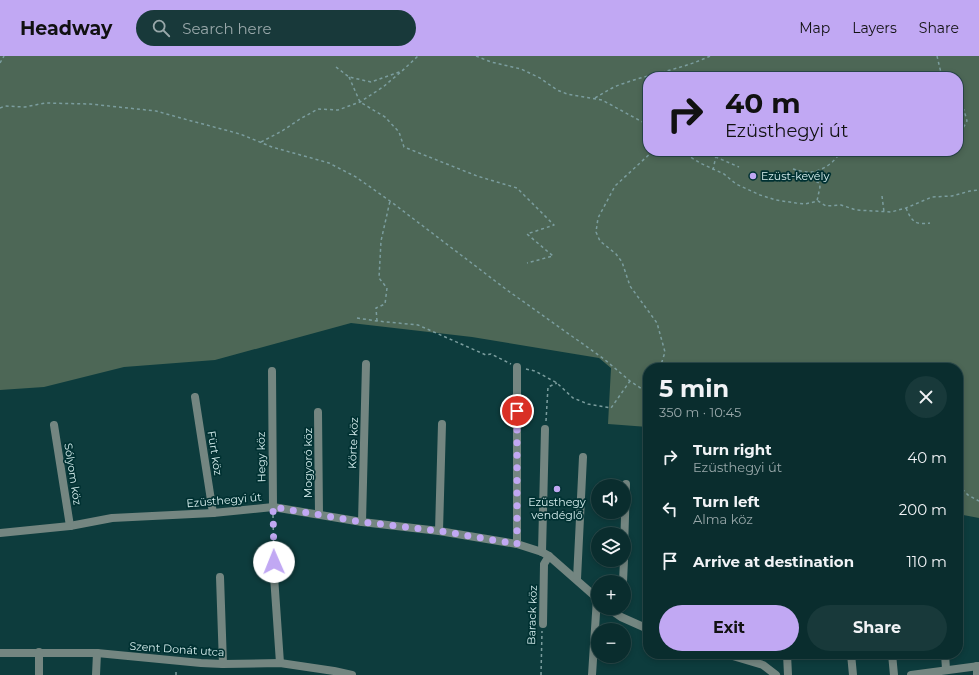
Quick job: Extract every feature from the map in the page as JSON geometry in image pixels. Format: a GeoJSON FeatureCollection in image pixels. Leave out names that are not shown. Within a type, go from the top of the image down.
{"type":"FeatureCollection","features":[{"type":"Feature","properties":{"kind":"street","name":"Körte köz"},"geometry":{"type":"LineString","coordinates":[[362,522],[366,364]]}},
{"type":"Feature","properties":{"kind":"street"},"geometry":{"type":"LineString","coordinates":[[517,367],[517,544]]}},
{"type":"Feature","properties":{"kind":"street","name":"Hegy köz"},"geometry":{"type":"LineString","coordinates":[[272,371],[273,507]]}},
{"type":"Feature","properties":{"kind":"street","name":"Fürt köz"},"geometry":{"type":"LineString","coordinates":[[195,397],[213,513]]}},
{"type":"Feature","properties":{"kind":"street","name":"Mogyoró köz"},"geometry":{"type":"LineString","coordinates":[[318,412],[319,514]]}},
{"type":"Feature","properties":{"kind":"street"},"geometry":{"type":"LineString","coordinates":[[440,531],[442,424]]}},
{"type":"Feature","properties":{"kind":"street","name":"Sólyom köz"},"geometry":{"type":"LineString","coordinates":[[54,425],[70,526]]}},
{"type":"Feature","properties":{"kind":"street"},"geometry":{"type":"LineString","coordinates":[[542,552],[545,429]]}},
{"type":"Feature","properties":{"kind":"street"},"geometry":{"type":"LineString","coordinates":[[577,579],[583,457]]}},
{"type":"Feature","properties":{"kind":"street","name":"Ezüsthegyi út"},"geometry":{"type":"LineString","coordinates":[[0,533],[70,526],[112,518],[213,513],[273,507],[362,522],[440,531],[517,544],[550,556],[591,592]]}},
{"type":"Feature","properties":{"kind":"street","name":"Barack köz"},"geometry":{"type":"LineString","coordinates":[[543,624],[544,564],[550,556]]}},
{"type":"Feature","properties":{"kind":"street"},"geometry":{"type":"LineString","coordinates":[[274,576],[280,663]]}},
{"type":"Feature","properties":{"kind":"street"},"geometry":{"type":"LineString","coordinates":[[220,577],[223,664]]}},
{"type":"Feature","properties":{"kind":"street"},"geometry":{"type":"LineString","coordinates":[[592,675],[597,615]]}},
{"type":"Feature","properties":{"kind":"street"},"geometry":{"type":"LineString","coordinates":[[618,615],[643,627]]}},
{"type":"Feature","properties":{"kind":"street"},"geometry":{"type":"LineString","coordinates":[[39,652],[39,675]]}},
{"type":"Feature","properties":{"kind":"street","name":"Szent Donát utca"},"geometry":{"type":"LineString","coordinates":[[0,653],[39,652],[97,654],[223,664],[280,663],[352,675]]}},
{"type":"Feature","properties":{"kind":"street"},"geometry":{"type":"LineString","coordinates":[[96,675],[97,654]]}},
{"type":"Feature","properties":{"kind":"street"},"geometry":{"type":"LineString","coordinates":[[747,659],[763,666],[776,675]]}},
{"type":"Feature","properties":{"kind":"street"},"geometry":{"type":"LineString","coordinates":[[787,659],[788,675]]}},
{"type":"Feature","properties":{"kind":"street"},"geometry":{"type":"LineString","coordinates":[[851,659],[853,675]]}},
{"type":"Feature","properties":{"kind":"street"},"geometry":{"type":"LineString","coordinates":[[892,659],[894,675]]}},
{"type":"Feature","properties":{"kind":"street"},"geometry":{"type":"LineString","coordinates":[[945,659],[946,669]]}},
{"type":"Feature","properties":{"kind":"street"},"geometry":{"type":"LineString","coordinates":[[911,675],[946,669],[978,666],[977,675]]}},
{"type":"Feature","properties":{"kind":"path"},"geometry":{"type":"LineString","coordinates":[[0,63],[4,56]]}},
{"type":"Feature","properties":{"kind":"path"},"geometry":{"type":"LineString","coordinates":[[260,142],[318,110],[338,110],[360,102],[383,87],[418,56]]}},
{"type":"Feature","properties":{"kind":"path"},"geometry":{"type":"LineString","coordinates":[[476,56],[531,73],[557,90],[567,94],[579,97],[595,98],[608,102],[643,122]]}},
{"type":"Feature","properties":{"kind":"path"},"geometry":{"type":"LineString","coordinates":[[662,72],[697,62],[710,56]]}},
{"type":"Feature","properties":{"kind":"path"},"geometry":{"type":"LineString","coordinates":[[937,56],[941,72]]}},
{"type":"Feature","properties":{"kind":"path"},"geometry":{"type":"LineString","coordinates":[[336,67],[349,77],[371,82],[402,71]]}},
{"type":"Feature","properties":{"kind":"path"},"geometry":{"type":"LineString","coordinates":[[349,77],[360,102],[385,117],[399,132],[404,147],[477,176],[517,188],[554,225],[527,234],[552,256],[527,264]]}},
{"type":"Feature","properties":{"kind":"path"},"geometry":{"type":"LineString","coordinates":[[595,98],[610,89],[643,77]]}},
{"type":"Feature","properties":{"kind":"path"},"geometry":{"type":"LineString","coordinates":[[0,108],[5,106],[25,107],[45,103],[90,104],[156,111],[240,134],[272,147],[329,163],[356,177],[390,201],[507,290],[604,359],[630,381],[643,390]]}},
{"type":"Feature","properties":{"kind":"path"},"geometry":{"type":"LineString","coordinates":[[963,109],[967,121],[963,128]]}},
{"type":"Feature","properties":{"kind":"path"},"geometry":{"type":"LineString","coordinates":[[647,156],[629,171],[615,186],[598,218],[596,232],[600,242],[616,254],[622,262],[630,286],[657,323],[665,352],[662,363]]}},
{"type":"Feature","properties":{"kind":"path"},"geometry":{"type":"LineString","coordinates":[[688,156],[713,170],[724,174],[736,184],[765,197],[796,203],[805,204],[817,201],[826,206],[842,204],[856,210],[891,212],[906,208],[932,197],[952,196],[979,190]]}},
{"type":"Feature","properties":{"kind":"path"},"geometry":{"type":"LineString","coordinates":[[713,156],[739,167]]}},
{"type":"Feature","properties":{"kind":"path"},"geometry":{"type":"LineString","coordinates":[[817,201],[820,187],[819,183],[793,169],[811,172],[829,165],[838,156]]}},
{"type":"Feature","properties":{"kind":"path"},"geometry":{"type":"LineString","coordinates":[[713,170],[716,158]]}},
{"type":"Feature","properties":{"kind":"path"},"geometry":{"type":"LineString","coordinates":[[882,196],[884,212]]}},
{"type":"Feature","properties":{"kind":"path"},"geometry":{"type":"LineString","coordinates":[[377,322],[376,308],[385,304],[387,288],[379,278],[381,241],[390,201]]}},
{"type":"Feature","properties":{"kind":"path"},"geometry":{"type":"LineString","coordinates":[[906,208],[913,221],[917,223],[930,223]]}},
{"type":"Feature","properties":{"kind":"path"},"geometry":{"type":"LineString","coordinates":[[357,318],[377,322],[418,325],[486,355],[491,354],[517,367],[536,371],[557,383],[574,398],[588,404],[611,408],[630,381]]}},
{"type":"Feature","properties":{"kind":"path"},"geometry":{"type":"LineString","coordinates":[[545,429],[548,388],[557,383]]}},
{"type":"Feature","properties":{"kind":"path"},"geometry":{"type":"LineString","coordinates":[[963,490],[968,495],[979,501]]}},
{"type":"Feature","properties":{"kind":"path"},"geometry":{"type":"LineString","coordinates":[[273,507],[274,576]]}},
{"type":"Feature","properties":{"kind":"path","name":"Barack köz"},"geometry":{"type":"LineString","coordinates":[[541,675],[543,624]]}},
{"type":"Feature","properties":{"kind":"green space"},"geometry":{"type":"Polygon","coordinates":[[[0,56],[979,56],[979,518],[963,515],[963,363],[643,363],[643,427],[608,424],[611,368],[599,358],[472,337],[351,323],[215,360],[124,367],[44,387],[0,390],[0,56]]]}},
{"type":"Feature","properties":{"kind":"place","name":"Ezüst-kevély"},"geometry":{"type":"Point","coordinates":[753,176]}},
{"type":"Feature","properties":{"kind":"place","name":"Ezüsthegy vendéglő"},"geometry":{"type":"Point","coordinates":[557,489]}},
{"type":"Feature","properties":{"kind":"route"},"geometry":{"type":"LineString","coordinates":[[274,562],[273,507],[362,522],[440,531],[517,544],[517,411]]}}]}
